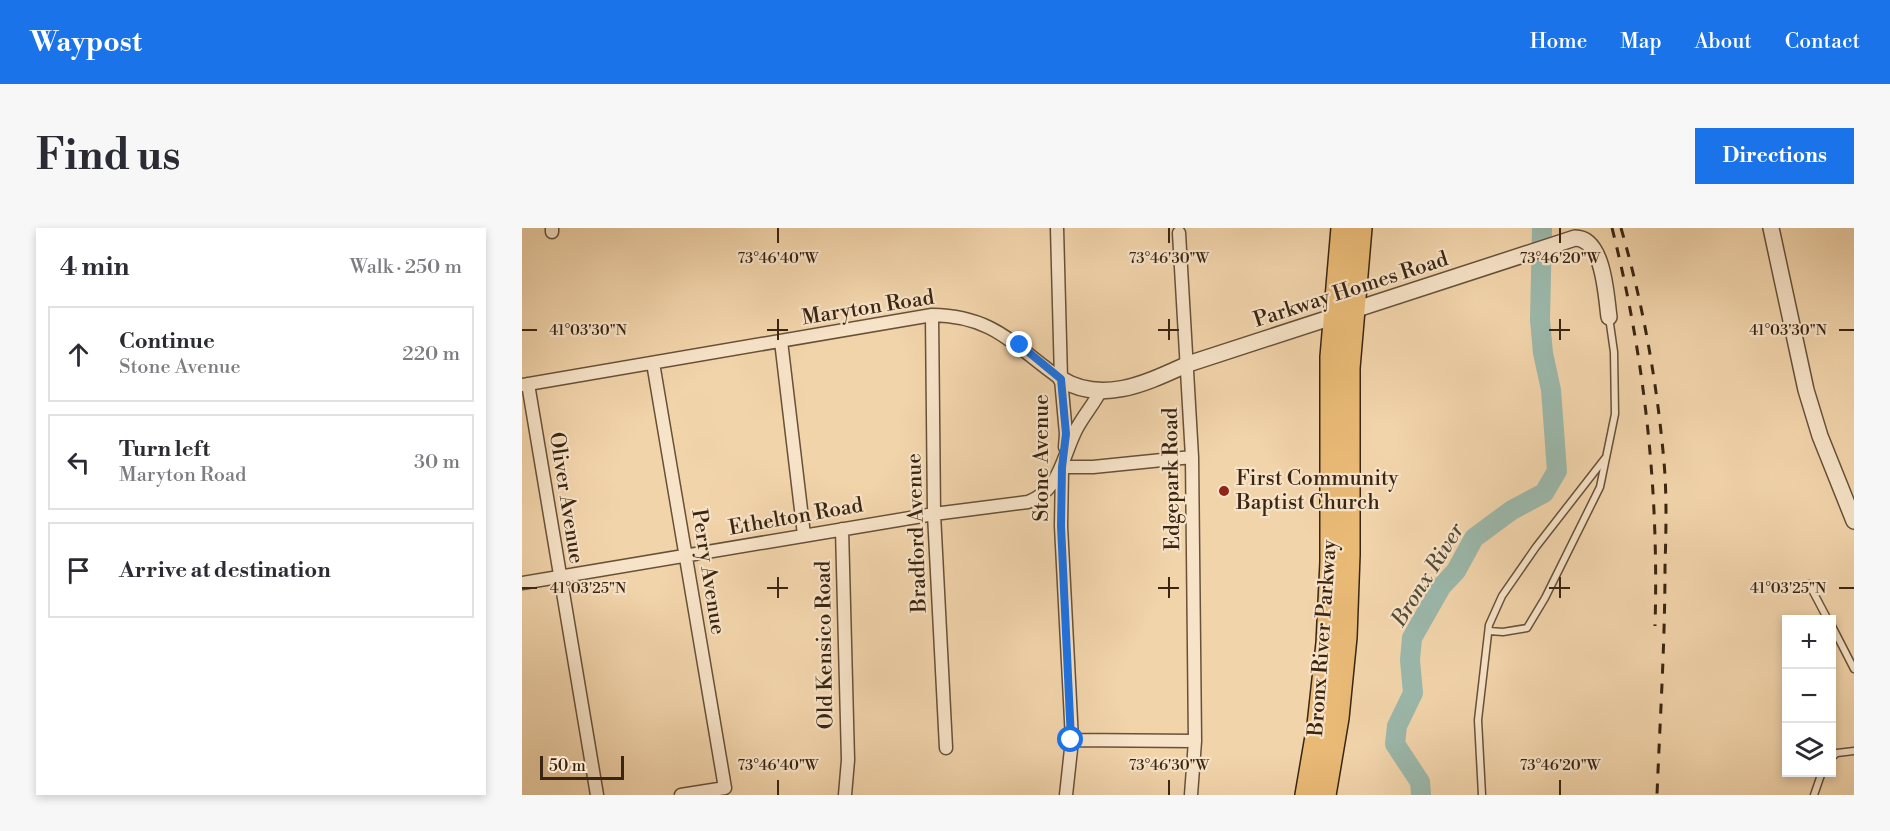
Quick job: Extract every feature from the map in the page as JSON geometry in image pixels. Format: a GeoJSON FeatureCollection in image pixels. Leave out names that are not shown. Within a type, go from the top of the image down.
{"type":"FeatureCollection","features":[{"type":"Feature","properties":{"kind":"highway","name":"Bronx River Parkway"},"geometry":{"type":"LineString","coordinates":[[1325,795],[1338,718],[1348,606],[1348,412],[1343,314],[1342,228]]}},
{"type":"Feature","properties":{"kind":"highway","name":"Bronx River Parkway"},"geometry":{"type":"LineString","coordinates":[[1306,795],[1318,725],[1329,603],[1330,398],[1343,314],[1361,228]]}},
{"type":"Feature","properties":{"kind":"street","name":"Stone Avenue"},"geometry":{"type":"LineString","coordinates":[[1057,228],[1061,379],[1066,434],[1062,467],[1061,526],[1071,740],[1066,795]]}},
{"type":"Feature","properties":{"kind":"street"},"geometry":{"type":"LineString","coordinates":[[1771,228],[1806,390],[1820,436],[1854,521]]}},
{"type":"Feature","properties":{"kind":"street","name":"Edgepark Road"},"geometry":{"type":"LineString","coordinates":[[1179,233],[1188,364],[1191,457],[1195,741],[1191,795]]}},
{"type":"Feature","properties":{"kind":"street","name":"Parkway Homes Road"},"geometry":{"type":"LineString","coordinates":[[1061,379],[1090,390],[1138,386],[1188,364],[1575,238],[1581,238],[1590,243],[1601,266],[1608,317]]}},
{"type":"Feature","properties":{"kind":"street","name":"Maryton Road"},"geometry":{"type":"LineString","coordinates":[[525,384],[932,315],[958,317],[994,329],[1020,345],[1061,379]]}},
{"type":"Feature","properties":{"kind":"street","name":"Bradford Avenue"},"geometry":{"type":"LineString","coordinates":[[932,315],[934,514],[946,748]]}},
{"type":"Feature","properties":{"kind":"street"},"geometry":{"type":"LineString","coordinates":[[781,341],[804,535]]}},
{"type":"Feature","properties":{"kind":"street","name":"Perry Avenue"},"geometry":{"type":"LineString","coordinates":[[653,363],[725,788],[681,795]]}},
{"type":"Feature","properties":{"kind":"street","name":"Oliver Avenue"},"geometry":{"type":"LineString","coordinates":[[525,384],[597,795]]}},
{"type":"Feature","properties":{"kind":"street"},"geometry":{"type":"LineString","coordinates":[[1101,390],[1076,430],[1062,467],[1093,467],[1191,457]]}},
{"type":"Feature","properties":{"kind":"street","name":"Ethelton Road"},"geometry":{"type":"LineString","coordinates":[[522,583],[934,514],[1028,502],[1038,498],[1049,489],[1062,467]]}},
{"type":"Feature","properties":{"kind":"street","name":"Old Kensico Road"},"geometry":{"type":"LineString","coordinates":[[842,529],[848,760],[845,795]]}},
{"type":"Feature","properties":{"kind":"street"},"geometry":{"type":"LineString","coordinates":[[1071,740],[1195,741]]}},
{"type":"Feature","properties":{"kind":"lane"},"geometry":{"type":"LineString","coordinates":[[1489,631],[1503,632],[1527,628],[1545,598],[1600,487],[1615,414],[1614,352],[1608,317]]}},
{"type":"Feature","properties":{"kind":"lane"},"geometry":{"type":"LineString","coordinates":[[1482,795],[1478,720],[1489,631],[1502,596],[1536,547],[1606,457]]}},
{"type":"Feature","properties":{"kind":"lane"},"geometry":{"type":"LineString","coordinates":[[1809,584],[1825,615]]}},
{"type":"Feature","properties":{"kind":"lane"},"geometry":{"type":"LineString","coordinates":[[1836,634],[1854,669]]}},
{"type":"Feature","properties":{"kind":"lane"},"geometry":{"type":"LineString","coordinates":[[1836,754],[1854,751]]}},
{"type":"Feature","properties":{"kind":"lane"},"geometry":{"type":"LineString","coordinates":[[1814,795],[1820,777]]}},
{"type":"Feature","properties":{"kind":"waterway","name":"Bronx River"},"geometry":{"type":"LineString","coordinates":[[1421,795],[1420,782],[1395,744],[1397,726],[1413,693],[1410,660],[1412,638],[1441,587],[1456,571],[1474,538],[1512,510],[1544,493],[1557,471],[1551,390],[1543,353],[1540,320],[1542,228]]}},
{"type":"Feature","properties":{"kind":"railway"},"geometry":{"type":"LineString","coordinates":[[1612,228],[1633,326],[1647,426],[1655,526],[1655,626]]}},
{"type":"Feature","properties":{"kind":"railway"},"geometry":{"type":"LineString","coordinates":[[1621,228],[1648,344],[1665,475],[1664,624],[1657,795]]}},
{"type":"Feature","properties":{"kind":"place","name":"First Community Baptist Church"},"geometry":{"type":"Point","coordinates":[1224,491]}},
{"type":"Feature","properties":{"kind":"route"},"geometry":{"type":"LineString","coordinates":[[1020,345],[1061,379],[1065,408],[1066,434],[1062,467],[1061,526],[1071,740]]}}]}
